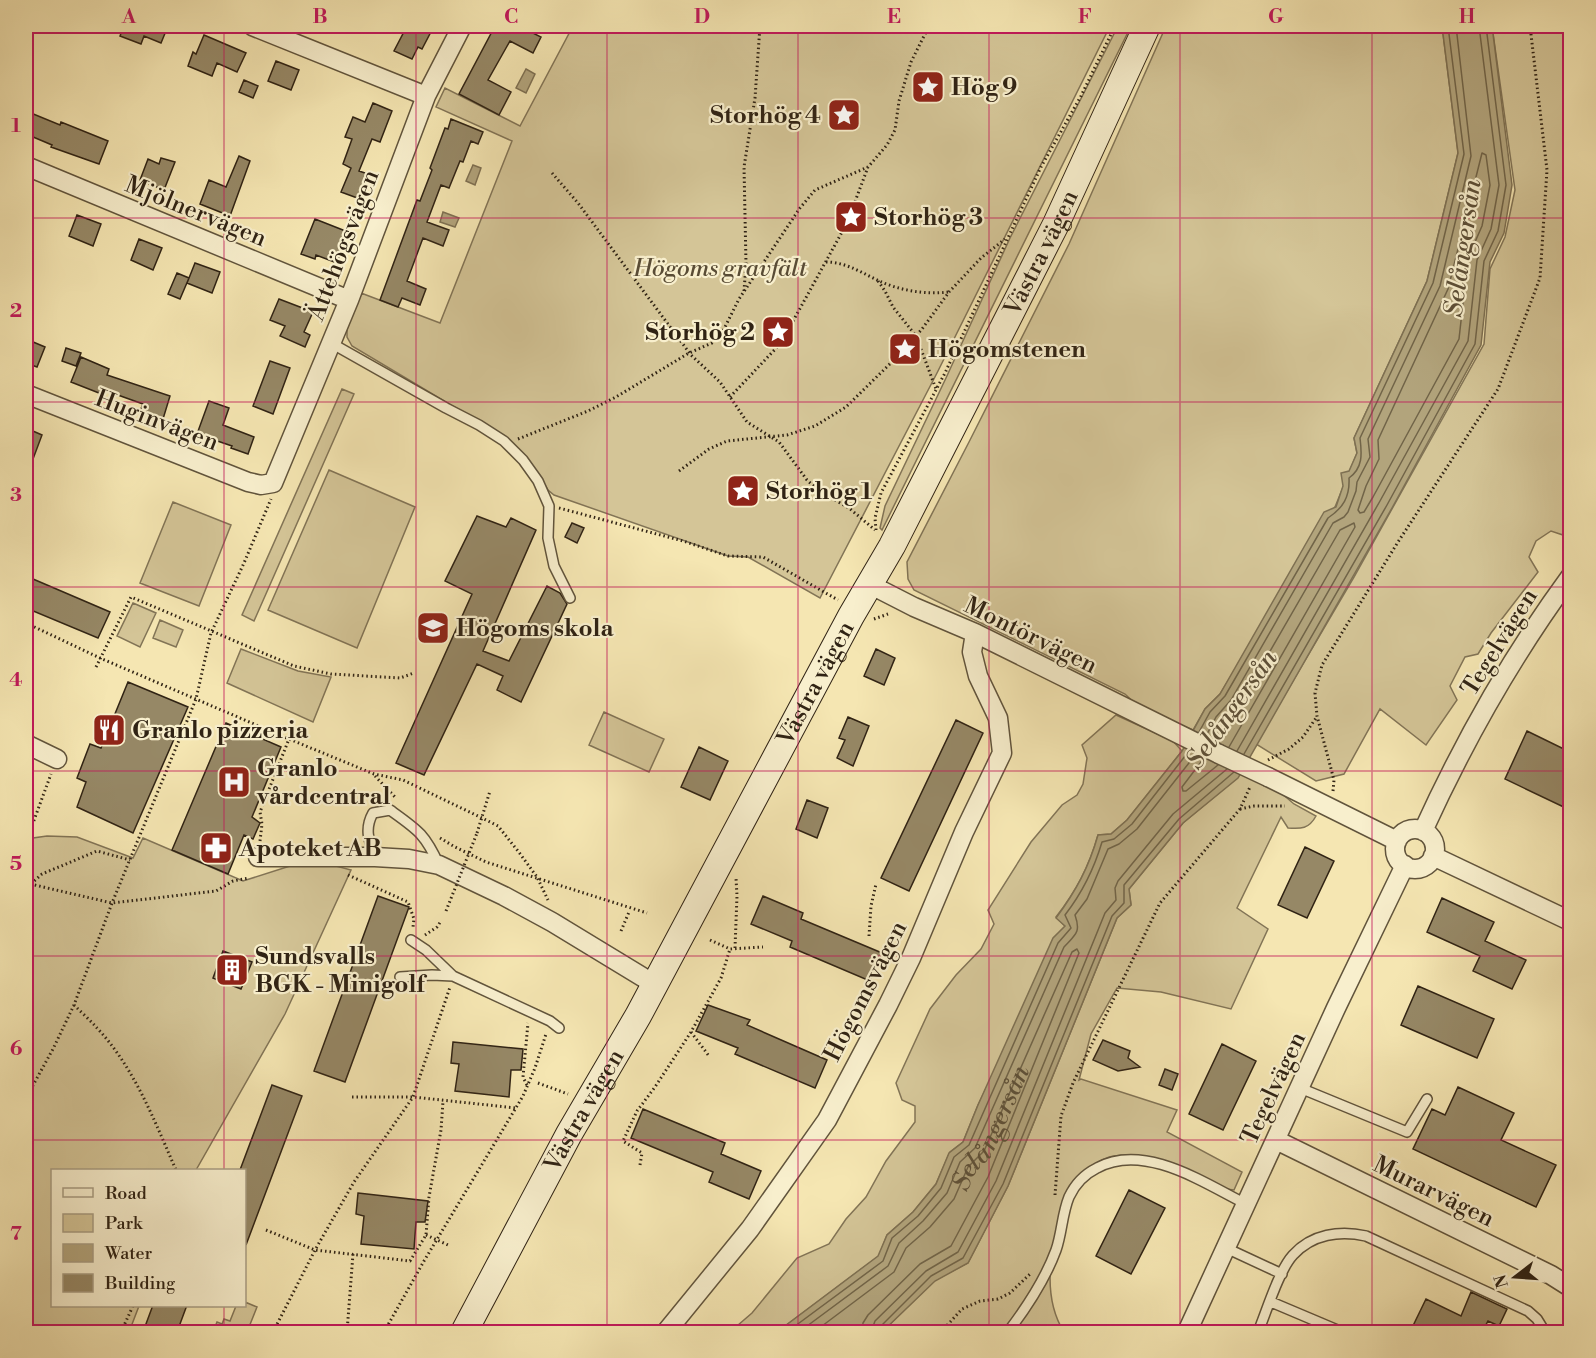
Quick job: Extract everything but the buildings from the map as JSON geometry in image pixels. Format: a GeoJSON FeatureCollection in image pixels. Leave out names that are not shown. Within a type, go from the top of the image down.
{"type":"FeatureCollection","features":[{"type":"Feature","properties":{"kind":"street"},"geometry":{"type":"LineString","coordinates":[[252,26],[426,96]]}},
{"type":"Feature","properties":{"kind":"street","name":"Ättehögsvägen"},"geometry":{"type":"LineString","coordinates":[[273,483],[349,300],[426,96],[462,26]]}},
{"type":"Feature","properties":{"kind":"street","name":"Västra vägen"},"geometry":{"type":"LineString","coordinates":[[465,1332],[569,1134],[654,984],[869,584],[892,546],[1056,224],[1148,26]]}},
{"type":"Feature","properties":{"kind":"street","name":"Mjölnervägen"},"geometry":{"type":"LineString","coordinates":[[26,166],[349,300]]}},
{"type":"Feature","properties":{"kind":"street","name":"Huginvägen"},"geometry":{"type":"LineString","coordinates":[[26,394],[248,482],[273,483]]}},
{"type":"Feature","properties":{"kind":"street","name":"Tegelvägen"},"geometry":{"type":"LineString","coordinates":[[1423,831],[1454,764],[1509,666],[1570,577]]}},
{"type":"Feature","properties":{"kind":"street","name":"Montörvägen"},"geometry":{"type":"LineString","coordinates":[[869,584],[914,607],[975,633],[1261,774]]}},
{"type":"Feature","properties":{"kind":"street","name":"Högomsvägen"},"geometry":{"type":"LineString","coordinates":[[666,1332],[750,1229],[827,1120],[911,958],[964,832],[1002,753],[998,718],[978,676],[972,652],[975,633]]}},
{"type":"Feature","properties":{"kind":"street"},"geometry":{"type":"LineString","coordinates":[[26,744],[57,759]]}},
{"type":"Feature","properties":{"kind":"street"},"geometry":{"type":"LineString","coordinates":[[1261,774],[1397,841]]}},
{"type":"Feature","properties":{"kind":"street"},"geometry":{"type":"LineString","coordinates":[[1412,829],[1423,831],[1434,842],[1430,862],[1418,868],[1405,865],[1396,855],[1397,841],[1406,831],[1412,829]]}},
{"type":"Feature","properties":{"kind":"street"},"geometry":{"type":"LineString","coordinates":[[1433,856],[1570,921]]}},
{"type":"Feature","properties":{"kind":"street"},"geometry":{"type":"LineString","coordinates":[[258,857],[375,857],[409,859],[439,865],[552,922],[654,984]]}},
{"type":"Feature","properties":{"kind":"street","name":"Tegelvägen"},"geometry":{"type":"LineString","coordinates":[[1186,1332],[1405,865]]}},
{"type":"Feature","properties":{"kind":"street","name":"Murarvägen"},"geometry":{"type":"LineString","coordinates":[[1276,1140],[1551,1275],[1570,1287]]}},
{"type":"Feature","properties":{"kind":"lane"},"geometry":{"type":"LineString","coordinates":[[331,343],[479,425],[506,444],[523,460],[538,481],[549,506],[548,538],[554,566],[570,598]]}},
{"type":"Feature","properties":{"kind":"lane"},"geometry":{"type":"LineString","coordinates":[[375,857],[367,834],[369,822],[374,813],[390,810],[419,831],[428,841],[439,865]]}},
{"type":"Feature","properties":{"kind":"lane"},"geometry":{"type":"LineString","coordinates":[[411,940],[426,950],[453,976],[550,1021],[559,1028]]}},
{"type":"Feature","properties":{"kind":"lane"},"geometry":{"type":"LineString","coordinates":[[400,977],[453,976]]}},
{"type":"Feature","properties":{"kind":"lane"},"geometry":{"type":"LineString","coordinates":[[1300,1088],[1407,1132],[1427,1099]]}},
{"type":"Feature","properties":{"kind":"lane"},"geometry":{"type":"LineString","coordinates":[[1008,1332],[1045,1276],[1056,1248],[1070,1195],[1089,1172],[1103,1164],[1136,1159],[1174,1168],[1246,1204]]}},
{"type":"Feature","properties":{"kind":"lane"},"geometry":{"type":"LineString","coordinates":[[1258,1332],[1292,1256],[1314,1240],[1331,1234],[1348,1232],[1366,1236],[1528,1311],[1538,1319],[1545,1332]]}},
{"type":"Feature","properties":{"kind":"lane"},"geometry":{"type":"LineString","coordinates":[[1226,1248],[1282,1274]]}},
{"type":"Feature","properties":{"kind":"lane"},"geometry":{"type":"LineString","coordinates":[[1271,1302],[1342,1332]]}},
{"type":"Feature","properties":{"kind":"path"},"geometry":{"type":"LineString","coordinates":[[744,293],[746,264],[744,168],[754,98],[760,26]]}},
{"type":"Feature","properties":{"kind":"path"},"geometry":{"type":"LineString","coordinates":[[730,397],[781,343],[847,224],[868,166],[887,145],[895,130],[899,101],[911,62],[929,26]]}},
{"type":"Feature","properties":{"kind":"path"},"geometry":{"type":"LineString","coordinates":[[552,172],[578,203],[689,353],[720,382],[747,422],[779,442],[807,480],[819,491],[849,508],[876,531],[875,518],[881,493],[936,389],[1041,167],[1081,96],[1115,26]]}},
{"type":"Feature","properties":{"kind":"path"},"geometry":{"type":"LineString","coordinates":[[1334,788],[1334,780],[1317,716],[1315,693],[1322,665],[1398,542],[1498,389],[1540,278],[1547,170],[1530,26]]}},
{"type":"Feature","properties":{"kind":"path"},"geometry":{"type":"LineString","coordinates":[[506,444],[588,411],[616,397],[689,353],[707,346],[721,335],[744,293],[800,208],[816,190],[868,166]]}},
{"type":"Feature","properties":{"kind":"path"},"geometry":{"type":"LineString","coordinates":[[679,471],[709,449],[727,441],[787,435],[815,426],[846,407],[916,336],[949,292],[981,258],[1006,238]]}},
{"type":"Feature","properties":{"kind":"path"},"geometry":{"type":"LineString","coordinates":[[826,262],[847,266],[876,280],[923,293],[949,292]]}},
{"type":"Feature","properties":{"kind":"path"},"geometry":{"type":"LineString","coordinates":[[876,280],[893,307],[916,336],[936,389]]}},
{"type":"Feature","properties":{"kind":"path"},"geometry":{"type":"LineString","coordinates":[[26,1098],[74,1005],[112,903],[196,699],[211,633],[270,504],[273,483]]}},
{"type":"Feature","properties":{"kind":"path"},"geometry":{"type":"LineString","coordinates":[[549,506],[684,541],[728,556],[763,557],[843,603]]}},
{"type":"Feature","properties":{"kind":"path"},"geometry":{"type":"LineString","coordinates":[[96,667],[130,597],[294,666],[331,674],[400,678],[414,673]]}},
{"type":"Feature","properties":{"kind":"path"},"geometry":{"type":"LineString","coordinates":[[26,623],[100,658],[289,739],[374,774],[403,780],[498,826],[537,877],[552,909],[552,922]]}},
{"type":"Feature","properties":{"kind":"path"},"geometry":{"type":"LineString","coordinates":[[1053,1202],[1057,1182],[1061,1116],[1073,1083],[1160,903],[1240,808],[1261,774],[1303,737],[1317,716]]}},
{"type":"Feature","properties":{"kind":"path"},"geometry":{"type":"LineString","coordinates":[[258,857],[262,824],[260,812],[289,739]]}},
{"type":"Feature","properties":{"kind":"path"},"geometry":{"type":"LineString","coordinates":[[26,842],[57,759]]}},
{"type":"Feature","properties":{"kind":"path"},"geometry":{"type":"LineString","coordinates":[[374,774],[399,802]]}},
{"type":"Feature","properties":{"kind":"path"},"geometry":{"type":"LineString","coordinates":[[446,911],[477,833],[490,791]]}},
{"type":"Feature","properties":{"kind":"path"},"geometry":{"type":"LineString","coordinates":[[1240,808],[1283,806],[1291,804],[1304,794]]}},
{"type":"Feature","properties":{"kind":"path"},"geometry":{"type":"LineString","coordinates":[[438,836],[454,847],[486,862],[647,913]]}},
{"type":"Feature","properties":{"kind":"path"},"geometry":{"type":"LineString","coordinates":[[31,884],[42,874],[97,850],[130,860]]}},
{"type":"Feature","properties":{"kind":"path"},"geometry":{"type":"LineString","coordinates":[[317,857],[350,876],[408,902],[414,919],[411,940]]}},
{"type":"Feature","properties":{"kind":"path"},"geometry":{"type":"LineString","coordinates":[[735,874],[737,896],[735,948]]}},
{"type":"Feature","properties":{"kind":"path"},"geometry":{"type":"LineString","coordinates":[[26,883],[112,903],[216,891],[233,882],[249,878]]}},
{"type":"Feature","properties":{"kind":"path"},"geometry":{"type":"LineString","coordinates":[[868,936],[870,906],[876,884]]}},
{"type":"Feature","properties":{"kind":"path"},"geometry":{"type":"LineString","coordinates":[[621,931],[628,912]]}},
{"type":"Feature","properties":{"kind":"path"},"geometry":{"type":"LineString","coordinates":[[411,940],[430,931],[441,921]]}},
{"type":"Feature","properties":{"kind":"path"},"geometry":{"type":"LineString","coordinates":[[710,940],[730,948],[763,947]]}},
{"type":"Feature","properties":{"kind":"path"},"geometry":{"type":"LineString","coordinates":[[640,1165],[642,1153],[623,1141],[636,1110],[655,1087],[691,1032],[721,978],[730,948]]}},
{"type":"Feature","properties":{"kind":"path"},"geometry":{"type":"LineString","coordinates":[[273,1332],[315,1250],[354,1182],[413,1097],[453,976]]}},
{"type":"Feature","properties":{"kind":"path"},"geometry":{"type":"LineString","coordinates":[[74,1005],[98,1028],[118,1054],[176,1169]]}},
{"type":"Feature","properties":{"kind":"path"},"geometry":{"type":"LineString","coordinates":[[527,1085],[523,1077],[523,1065],[530,1013]]}},
{"type":"Feature","properties":{"kind":"path"},"geometry":{"type":"LineString","coordinates":[[384,1332],[516,1108],[527,1085],[550,1021]]}},
{"type":"Feature","properties":{"kind":"path"},"geometry":{"type":"LineString","coordinates":[[691,1032],[709,1056]]}},
{"type":"Feature","properties":{"kind":"path"},"geometry":{"type":"LineString","coordinates":[[538,1083],[568,1094]]}},
{"type":"Feature","properties":{"kind":"path"},"geometry":{"type":"LineString","coordinates":[[352,1097],[413,1097],[516,1108]]}},
{"type":"Feature","properties":{"kind":"path"},"geometry":{"type":"LineString","coordinates":[[266,1230],[315,1250],[410,1261],[426,1235],[429,1197],[441,1130],[443,1101]]}},
{"type":"Feature","properties":{"kind":"path"},"geometry":{"type":"LineString","coordinates":[[426,1235],[448,1245]]}},
{"type":"Feature","properties":{"kind":"path"},"geometry":{"type":"LineString","coordinates":[[347,1332],[352,1254]]}},
{"type":"Feature","properties":{"kind":"path"},"geometry":{"type":"LineString","coordinates":[[942,1332],[962,1310],[980,1301],[998,1299],[1010,1293],[1034,1268]]}},
{"type":"Feature","properties":{"kind":"path"},"geometry":{"type":"LineString","coordinates":[[121,1332],[132,1307]]}},
{"type":"Feature","properties":{"kind":"green space","name":"Högoms gravfält"},"geometry":{"type":"Polygon","coordinates":[[[573,26],[1110,26],[937,373],[820,598],[748,557],[728,556],[554,495],[536,471],[493,430],[352,346],[347,337],[347,329],[361,293],[440,323],[512,141],[436,107],[445,88],[520,126],[573,26]]]}},
{"type":"Feature","properties":{"kind":"green space"},"geometry":{"type":"Polygon","coordinates":[[[1118,26],[1131,26],[882,530],[880,528],[885,506],[1010,238],[1118,26]]]}},
{"type":"Feature","properties":{"kind":"green space"},"geometry":{"type":"Polygon","coordinates":[[[1166,26],[1442,26],[1458,153],[1427,281],[1354,438],[1357,453],[1335,507],[1220,694],[1205,709],[1193,730],[1140,708],[1125,694],[914,590],[908,579],[907,562],[1069,244],[1166,26]]]}},
{"type":"Feature","properties":{"kind":"green space"},"geometry":{"type":"Polygon","coordinates":[[[1492,26],[1570,26],[1570,524],[1563,535],[1551,531],[1536,541],[1529,557],[1538,572],[1491,633],[1478,654],[1465,657],[1450,686],[1457,700],[1426,745],[1380,709],[1344,774],[1316,781],[1256,744],[1354,577],[1484,344],[1490,269],[1505,237],[1515,190],[1492,26]]]}},
{"type":"Feature","properties":{"kind":"green space"},"geometry":{"type":"Polygon","coordinates":[[[342,389],[354,394],[254,621],[242,615],[342,389]]]}},
{"type":"Feature","properties":{"kind":"green space"},"geometry":{"type":"Polygon","coordinates":[[[329,470],[415,507],[357,648],[268,610],[329,470]]]}},
{"type":"Feature","properties":{"kind":"green space"},"geometry":{"type":"Polygon","coordinates":[[[173,502],[231,525],[199,606],[140,583],[173,502]]]}},
{"type":"Feature","properties":{"kind":"green space"},"geometry":{"type":"Polygon","coordinates":[[[133,603],[156,613],[140,647],[117,636],[133,603]]]}},
{"type":"Feature","properties":{"kind":"green space"},"geometry":{"type":"Polygon","coordinates":[[[160,620],[183,630],[176,647],[153,638],[160,620]]]}},
{"type":"Feature","properties":{"kind":"green space"},"geometry":{"type":"Polygon","coordinates":[[[241,649],[298,671],[331,677],[313,722],[227,683],[241,649]]]}},
{"type":"Feature","properties":{"kind":"green space"},"geometry":{"type":"Polygon","coordinates":[[[604,712],[664,739],[649,772],[589,745],[604,712]]]}},
{"type":"Feature","properties":{"kind":"green space"},"geometry":{"type":"Polygon","coordinates":[[[1116,715],[1173,741],[1182,751],[1127,820],[1111,834],[1098,835],[1081,878],[1056,917],[1065,926],[978,1105],[963,1142],[950,1152],[936,1184],[913,1212],[887,1235],[879,1256],[777,1332],[730,1332],[752,1313],[797,1258],[829,1244],[846,1219],[866,1197],[886,1161],[915,1122],[915,1106],[902,1100],[896,1083],[930,1009],[956,975],[981,949],[994,924],[988,910],[1031,842],[1062,805],[1077,795],[1083,784],[1087,758],[1082,745],[1116,715]]]}},
{"type":"Feature","properties":{"kind":"green space"},"geometry":{"type":"Polygon","coordinates":[[[1241,772],[1274,787],[1294,804],[1316,816],[1307,826],[1297,828],[1288,828],[1281,817],[1237,908],[1268,929],[1231,1009],[1161,992],[1117,988],[1091,1034],[1079,1080],[1177,1110],[1167,1132],[1242,1172],[1234,1190],[1226,1189],[1172,1164],[1144,1156],[1114,1156],[1104,1159],[1088,1168],[1072,1183],[1066,1195],[1057,1228],[1051,1258],[1050,1289],[1057,1318],[1064,1332],[882,1332],[935,1280],[968,1263],[1008,1186],[1117,918],[1131,905],[1129,889],[1183,823],[1241,772]]]}},
{"type":"Feature","properties":{"kind":"green space"},"geometry":{"type":"Polygon","coordinates":[[[77,837],[133,858],[143,838],[243,881],[290,866],[321,862],[351,870],[285,1014],[197,1169],[51,1169],[51,1307],[139,1307],[129,1332],[26,1332],[26,855],[33,838],[77,837]]]}},
{"type":"Feature","properties":{"kind":"green space"},"geometry":{"type":"Polygon","coordinates":[[[246,1302],[257,1307],[247,1332],[213,1332],[217,1322],[222,1324],[224,1319],[230,1321],[236,1307],[246,1307],[246,1302]]]}},
{"type":"Feature","properties":{"kind":"water","name":"Selångersån"},"geometry":{"type":"Polygon","coordinates":[[[1442,26],[1492,26],[1512,185],[1504,233],[1490,262],[1481,345],[1392,508],[1238,778],[1183,823],[1129,889],[1131,905],[1117,918],[1008,1186],[968,1263],[935,1281],[882,1332],[777,1332],[878,1256],[887,1235],[913,1212],[936,1184],[949,1153],[963,1142],[1053,938],[1065,926],[1056,918],[1081,878],[1098,835],[1111,834],[1127,820],[1182,751],[1205,709],[1220,694],[1324,512],[1336,507],[1343,486],[1341,473],[1349,471],[1357,453],[1354,438],[1427,281],[1458,153],[1442,26]]]}},
{"type":"Feature","properties":{"kind":"water"},"geometry":{"type":"Polygon","coordinates":[[[526,69],[535,74],[526,93],[516,88],[526,69]]]}},
{"type":"Feature","properties":{"kind":"water"},"geometry":{"type":"Polygon","coordinates":[[[473,165],[481,168],[475,185],[466,181],[473,165]]]}},
{"type":"Feature","properties":{"kind":"water"},"geometry":{"type":"Polygon","coordinates":[[[443,212],[459,218],[455,227],[440,222],[443,212]]]}},
{"type":"Feature","properties":{"kind":"place","name":"Hög 9"},"geometry":{"type":"Point","coordinates":[928,87]}},
{"type":"Feature","properties":{"kind":"place","name":"Storhög 4"},"geometry":{"type":"Point","coordinates":[844,115]}},
{"type":"Feature","properties":{"kind":"place","name":"Storhög 3"},"geometry":{"type":"Point","coordinates":[851,217]}},
{"type":"Feature","properties":{"kind":"place","name":"Storhög 2"},"geometry":{"type":"Point","coordinates":[778,332]}},
{"type":"Feature","properties":{"kind":"place","name":"Högomstenen"},"geometry":{"type":"Point","coordinates":[905,349]}},
{"type":"Feature","properties":{"kind":"place","name":"Storhög 1"},"geometry":{"type":"Point","coordinates":[743,491]}},
{"type":"Feature","properties":{"kind":"place","name":"Högoms skola"},"geometry":{"type":"Point","coordinates":[433,628]}},
{"type":"Feature","properties":{"kind":"place","name":"Granlo pizzeria"},"geometry":{"type":"Point","coordinates":[109,730]}},
{"type":"Feature","properties":{"kind":"place","name":"Granlo vårdcentral"},"geometry":{"type":"Point","coordinates":[234,782]}},
{"type":"Feature","properties":{"kind":"place","name":"Apoteket AB"},"geometry":{"type":"Point","coordinates":[216,848]}},
{"type":"Feature","properties":{"kind":"place","name":"Sundsvalls BGK - Minigolf"},"geometry":{"type":"Point","coordinates":[232,970]}}]}
